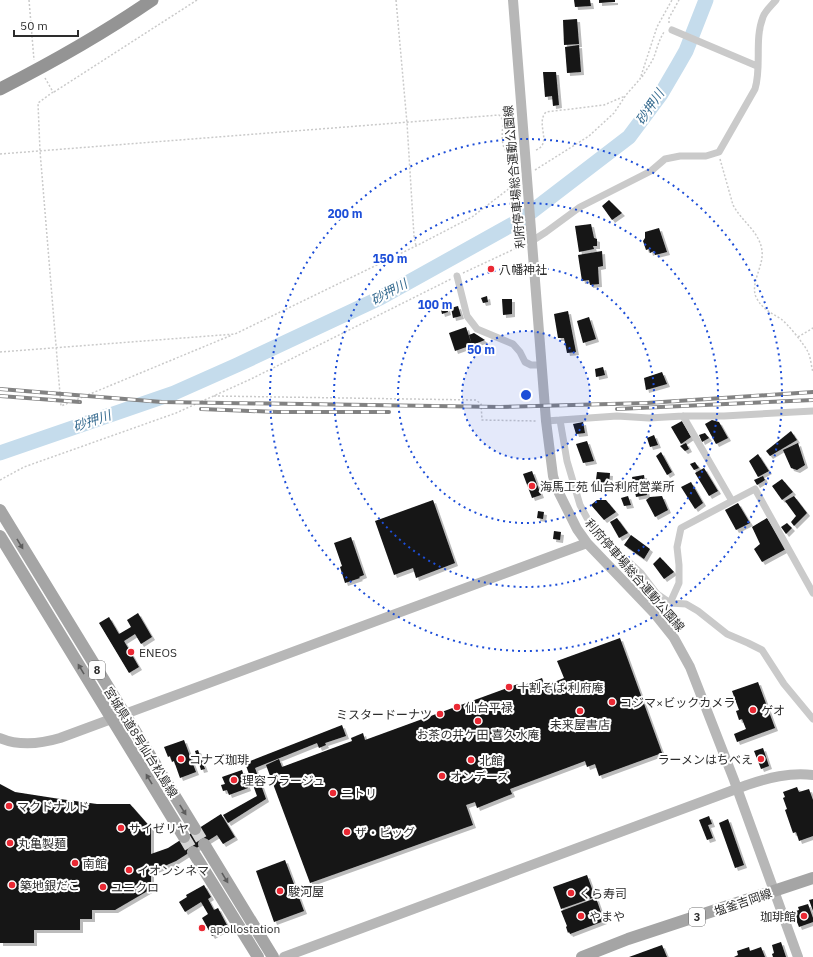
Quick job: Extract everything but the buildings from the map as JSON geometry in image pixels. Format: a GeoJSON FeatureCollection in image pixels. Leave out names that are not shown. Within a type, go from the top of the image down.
{"type":"FeatureCollection","features":[{"type":"Feature","properties":{"kind":"highway"},"geometry":{"type":"LineString","coordinates":[[0,89],[80,46],[152,0]]}},
{"type":"Feature","properties":{"kind":"main road","name":"宮城県道8号仙台松島線"},"geometry":{"type":"LineString","coordinates":[[0,510],[195,829]]}},
{"type":"Feature","properties":{"kind":"main road","name":"宮城県道8号仙台松島線"},"geometry":{"type":"LineString","coordinates":[[0,536],[184,837]]}},
{"type":"Feature","properties":{"kind":"main road"},"geometry":{"type":"LineString","coordinates":[[204,844],[273,957]]}},
{"type":"Feature","properties":{"kind":"main road"},"geometry":{"type":"LineString","coordinates":[[193,852],[258,957]]}},
{"type":"Feature","properties":{"kind":"main road","name":"塩釜吉岡線"},"geometry":{"type":"LineString","coordinates":[[582,957],[628,939],[813,878]]}},
{"type":"Feature","properties":{"kind":"street","name":"利府停車場総合運動公園線"},"geometry":{"type":"LineString","coordinates":[[513,0],[546,420],[553,476],[557,489],[577,530],[587,543],[654,613],[674,638],[690,667],[737,789],[798,957]]}},
{"type":"Feature","properties":{"kind":"street"},"geometry":{"type":"LineString","coordinates":[[532,236],[546,232],[580,207],[651,171],[665,159],[680,156],[706,156],[719,152],[755,89],[758,78],[759,33],[763,16],[776,0]]}},
{"type":"Feature","properties":{"kind":"street"},"geometry":{"type":"LineString","coordinates":[[672,30],[758,66]]}},
{"type":"Feature","properties":{"kind":"street"},"geometry":{"type":"LineString","coordinates":[[457,276],[467,316],[477,329],[513,344],[520,352],[525,362],[530,365],[542,365]]}},
{"type":"Feature","properties":{"kind":"street"},"geometry":{"type":"LineString","coordinates":[[546,420],[617,416],[649,418],[724,416],[813,411]]}},
{"type":"Feature","properties":{"kind":"street"},"geometry":{"type":"LineString","coordinates":[[683,416],[732,501]]}},
{"type":"Feature","properties":{"kind":"street"},"geometry":{"type":"LineString","coordinates":[[560,420],[567,461],[580,505],[587,518],[613,551],[641,573],[657,594],[670,603],[686,604],[698,611],[727,634],[762,650],[784,684],[813,719]]}},
{"type":"Feature","properties":{"kind":"street"},"geometry":{"type":"LineString","coordinates":[[654,613],[670,603],[679,583],[677,547],[681,528],[755,489],[813,592]]}},
{"type":"Feature","properties":{"kind":"street"},"geometry":{"type":"LineString","coordinates":[[0,738],[19,743],[44,742],[112,719],[587,543]]}},
{"type":"Feature","properties":{"kind":"street"},"geometry":{"type":"LineString","coordinates":[[284,957],[763,780],[792,774],[813,775]]}},
{"type":"Feature","properties":{"kind":"path"},"geometry":{"type":"LineString","coordinates":[[28,0],[33,58],[37,65]]}},
{"type":"Feature","properties":{"kind":"path"},"geometry":{"type":"LineString","coordinates":[[197,0],[38,102],[40,151],[61,406],[234,334],[416,246],[472,217],[509,187],[528,179],[589,136],[614,113],[626,95],[648,69],[654,57],[660,38],[664,32],[667,30],[672,30],[668,22],[679,0]]}},
{"type":"Feature","properties":{"kind":"path"},"geometry":{"type":"LineString","coordinates":[[396,0],[416,246]]}},
{"type":"Feature","properties":{"kind":"path"},"geometry":{"type":"LineString","coordinates":[[640,79],[657,27],[672,0]]}},
{"type":"Feature","properties":{"kind":"path"},"geometry":{"type":"LineString","coordinates":[[45,79],[53,92]]}},
{"type":"Feature","properties":{"kind":"path"},"geometry":{"type":"LineString","coordinates":[[536,150],[542,145],[544,139],[542,116],[546,112],[604,105],[626,95]]}},
{"type":"Feature","properties":{"kind":"path"},"geometry":{"type":"LineString","coordinates":[[0,154],[499,115],[503,120],[503,146],[505,151],[513,153]]}},
{"type":"Feature","properties":{"kind":"path"},"geometry":{"type":"LineString","coordinates":[[719,152],[733,205],[737,212],[753,229],[760,242],[762,253],[755,288],[756,296],[765,310],[782,319],[798,337],[808,351],[813,372]]}},
{"type":"Feature","properties":{"kind":"path"},"geometry":{"type":"LineString","coordinates":[[0,480],[24,467],[176,413],[251,379],[457,276],[514,251],[532,236]]}},
{"type":"Feature","properties":{"kind":"path"},"geometry":{"type":"LineString","coordinates":[[798,337],[813,328]]}},
{"type":"Feature","properties":{"kind":"path"},"geometry":{"type":"LineString","coordinates":[[0,352],[234,334]]}},
{"type":"Feature","properties":{"kind":"path"},"geometry":{"type":"LineString","coordinates":[[213,396],[476,400],[480,404],[482,420],[546,420]]}},
{"type":"Feature","properties":{"kind":"waterway","name":"砂押川"},"geometry":{"type":"LineString","coordinates":[[0,453],[174,393],[237,365],[380,298],[522,219],[629,137],[661,94],[686,51],[706,0]]}},
{"type":"Feature","properties":{"kind":"tunnel"},"geometry":{"type":"LineString","coordinates":[[195,829],[204,844]]}},
{"type":"Feature","properties":{"kind":"tunnel"},"geometry":{"type":"LineString","coordinates":[[184,837],[193,852]]}},
{"type":"Feature","properties":{"kind":"railway"},"geometry":{"type":"LineString","coordinates":[[0,389],[162,402],[500,407],[647,403],[813,392]]}},
{"type":"Feature","properties":{"kind":"railway"},"geometry":{"type":"LineString","coordinates":[[0,396],[80,402]]}},
{"type":"Feature","properties":{"kind":"railway"},"geometry":{"type":"LineString","coordinates":[[617,409],[813,400]]}},
{"type":"Feature","properties":{"kind":"railway"},"geometry":{"type":"LineString","coordinates":[[201,409],[278,412],[389,412]]}},
{"type":"Feature","properties":{"kind":"place","name":"八幡神社"},"geometry":{"type":"Point","coordinates":[491,269]}},
{"type":"Feature","properties":{"kind":"place","name":"海馬工苑 仙台利府営業所"},"geometry":{"type":"Point","coordinates":[532,486]}},
{"type":"Feature","properties":{"kind":"place","name":"ENEOS"},"geometry":{"type":"Point","coordinates":[131,652]}},
{"type":"Feature","properties":{"kind":"place","name":"十割そば 利府庵"},"geometry":{"type":"Point","coordinates":[509,687]}},
{"type":"Feature","properties":{"kind":"place","name":"コジマ×ビックカメラ"},"geometry":{"type":"Point","coordinates":[612,702]}},
{"type":"Feature","properties":{"kind":"place","name":"仙台平禄"},"geometry":{"type":"Point","coordinates":[457,707]}},
{"type":"Feature","properties":{"kind":"place","name":"ゲオ"},"geometry":{"type":"Point","coordinates":[753,710]}},
{"type":"Feature","properties":{"kind":"place","name":"未来屋書店"},"geometry":{"type":"Point","coordinates":[580,711]}},
{"type":"Feature","properties":{"kind":"place","name":"ミスタードーナツ"},"geometry":{"type":"Point","coordinates":[440,714]}},
{"type":"Feature","properties":{"kind":"place","name":"お茶の井ケ田 喜久水庵"},"geometry":{"type":"Point","coordinates":[478,721]}},
{"type":"Feature","properties":{"kind":"place","name":"コナズ珈琲"},"geometry":{"type":"Point","coordinates":[181,759]}},
{"type":"Feature","properties":{"kind":"place","name":"ラーメンはちべえ"},"geometry":{"type":"Point","coordinates":[761,759]}},
{"type":"Feature","properties":{"kind":"place","name":"北館"},"geometry":{"type":"Point","coordinates":[471,760]}},
{"type":"Feature","properties":{"kind":"place","name":"オンデーズ"},"geometry":{"type":"Point","coordinates":[442,776]}},
{"type":"Feature","properties":{"kind":"place","name":"理容ブラージュ"},"geometry":{"type":"Point","coordinates":[234,780]}},
{"type":"Feature","properties":{"kind":"place","name":"ニトリ"},"geometry":{"type":"Point","coordinates":[333,793]}},
{"type":"Feature","properties":{"kind":"place","name":"マクドナルド"},"geometry":{"type":"Point","coordinates":[9,806]}},
{"type":"Feature","properties":{"kind":"place","name":"サイゼリヤ"},"geometry":{"type":"Point","coordinates":[121,828]}},
{"type":"Feature","properties":{"kind":"place","name":"ザ・ビッグ"},"geometry":{"type":"Point","coordinates":[347,832]}},
{"type":"Feature","properties":{"kind":"place","name":"丸亀製麺"},"geometry":{"type":"Point","coordinates":[10,843]}},
{"type":"Feature","properties":{"kind":"place","name":"南館"},"geometry":{"type":"Point","coordinates":[75,863]}},
{"type":"Feature","properties":{"kind":"place","name":"イオンシネマ"},"geometry":{"type":"Point","coordinates":[129,870]}},
{"type":"Feature","properties":{"kind":"place","name":"築地銀だこ"},"geometry":{"type":"Point","coordinates":[12,885]}},
{"type":"Feature","properties":{"kind":"place","name":"ユニクロ"},"geometry":{"type":"Point","coordinates":[103,887]}},
{"type":"Feature","properties":{"kind":"place","name":"駿河屋"},"geometry":{"type":"Point","coordinates":[280,891]}},
{"type":"Feature","properties":{"kind":"place","name":"くら寿司"},"geometry":{"type":"Point","coordinates":[571,893]}},
{"type":"Feature","properties":{"kind":"place","name":"やまや"},"geometry":{"type":"Point","coordinates":[581,916]}},
{"type":"Feature","properties":{"kind":"place","name":"珈琲館"},"geometry":{"type":"Point","coordinates":[804,916]}},
{"type":"Feature","properties":{"kind":"place","name":"apollostation"},"geometry":{"type":"Point","coordinates":[202,928]}}]}
